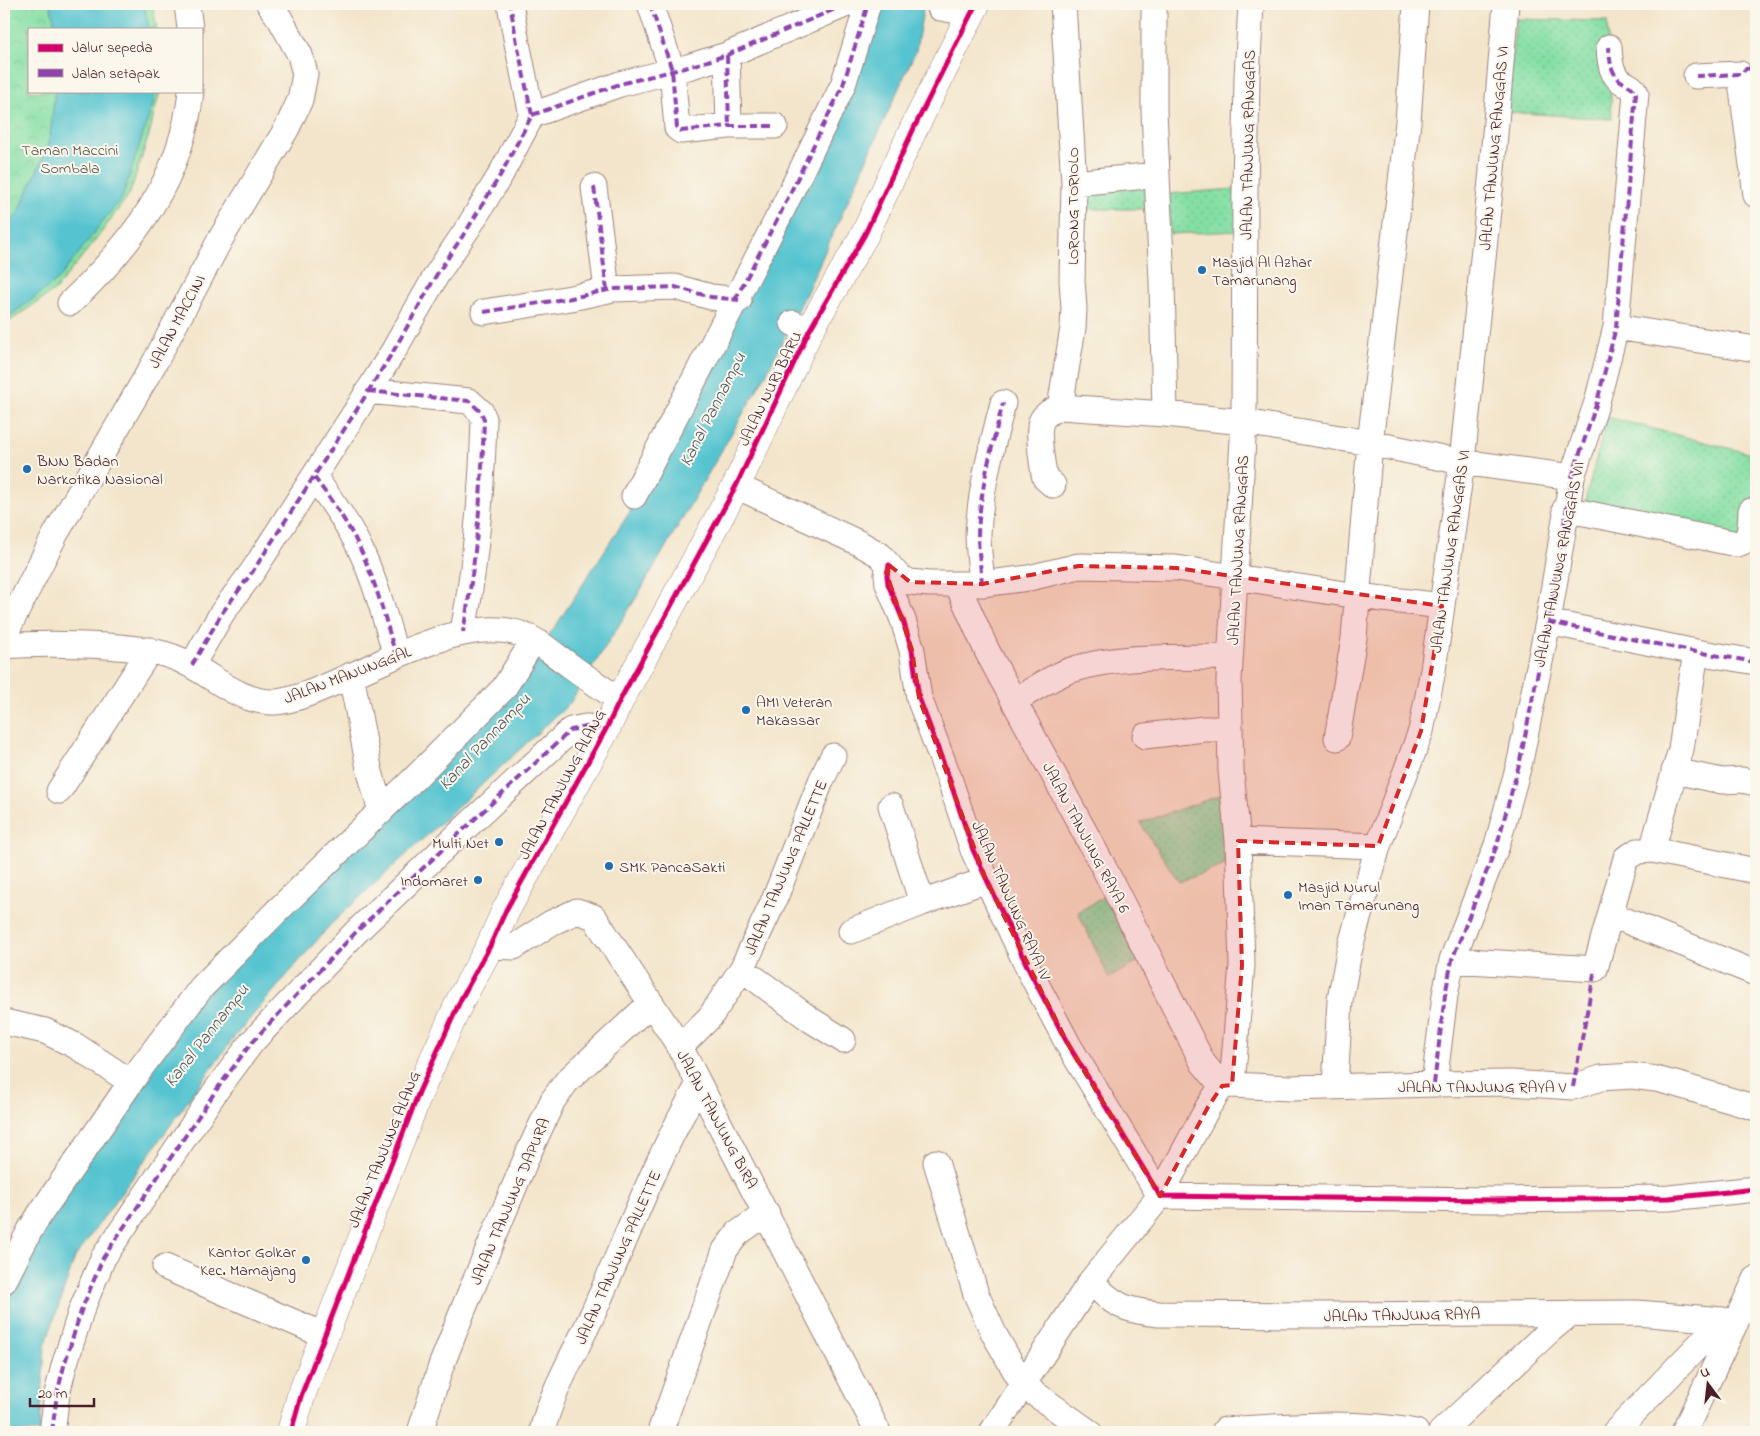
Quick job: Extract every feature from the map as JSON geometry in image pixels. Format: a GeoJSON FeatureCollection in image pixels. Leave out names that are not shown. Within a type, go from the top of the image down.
{"type":"FeatureCollection","features":[{"type":"Feature","properties":{"kind":"street"},"geometry":{"type":"LineString","coordinates":[[187,4],[190,28]]}},
{"type":"Feature","properties":{"kind":"street","name":"JALAN MACCINI"},"geometry":{"type":"LineString","coordinates":[[4,636],[55,535],[156,360],[221,238],[287,128],[300,100],[305,74],[300,55],[280,19],[269,4]]}},
{"type":"Feature","properties":{"kind":"street"},"geometry":{"type":"LineString","coordinates":[[192,665],[222,613],[253,571],[394,350],[437,274],[501,174],[532,115],[516,43],[510,4]]}},
{"type":"Feature","properties":{"kind":"street"},"geometry":{"type":"LineString","coordinates":[[650,4],[672,70],[677,128],[680,131],[730,126],[775,126]]}},
{"type":"Feature","properties":{"kind":"street"},"geometry":{"type":"LineString","coordinates":[[532,115],[620,84],[727,54],[847,4]]}},
{"type":"Feature","properties":{"kind":"street"},"geometry":{"type":"LineString","coordinates":[[634,496],[737,300],[843,85],[868,4]]}},
{"type":"Feature","properties":{"kind":"street"},"geometry":{"type":"LineString","coordinates":[[940,4],[940,8],[974,8]]}},
{"type":"Feature","properties":{"kind":"street","name":"LORONG TORIOLO"},"geometry":{"type":"LineString","coordinates":[[1060,407],[1073,328],[1074,308],[1072,281],[1074,183],[1063,4]]}},
{"type":"Feature","properties":{"kind":"street"},"geometry":{"type":"LineString","coordinates":[[1154,4],[1153,57],[1156,175],[1166,414]]}},
{"type":"Feature","properties":{"kind":"street","name":"JALAN TANJUNG RANGGAS"},"geometry":{"type":"LineString","coordinates":[[1227,1086],[1242,966],[1238,841],[1231,771],[1230,657],[1244,422],[1245,181],[1247,77],[1251,4]]}},
{"type":"Feature","properties":{"kind":"street"},"geometry":{"type":"LineString","coordinates":[[1337,738],[1351,659],[1358,596],[1370,443],[1408,122],[1416,4]]}},
{"type":"Feature","properties":{"kind":"street","name":"JALAN TANJUNG RANGGAS VI"},"geometry":{"type":"LineString","coordinates":[[1335,1086],[1340,1000],[1349,952],[1378,846],[1421,731],[1442,606],[1462,462],[1491,181],[1506,4]]}},
{"type":"Feature","properties":{"kind":"street","name":"JALAN NURI BARU"},"geometry":{"type":"LineString","coordinates":[[620,700],[736,486],[801,327],[865,234],[914,128],[974,8]]}},
{"type":"Feature","properties":{"kind":"street","name":"JALAN TANJUNG RANGGAS VII"},"geometry":{"type":"LineString","coordinates":[[1434,1084],[1445,995],[1452,960],[1497,845],[1520,761],[1548,622],[1565,509],[1572,476],[1597,402],[1616,327],[1636,94],[1631,86],[1614,75],[1610,62],[1609,47]]}},
{"type":"Feature","properties":{"kind":"street"},"geometry":{"type":"LineString","coordinates":[[727,54],[730,126]]}},
{"type":"Feature","properties":{"kind":"street"},"geometry":{"type":"LineString","coordinates":[[1696,76],[1748,71],[1756,195]]}},
{"type":"Feature","properties":{"kind":"street"},"geometry":{"type":"LineString","coordinates":[[70,303],[107,267],[154,205],[165,184],[176,155],[185,125],[191,92]]}},
{"type":"Feature","properties":{"kind":"street"},"geometry":{"type":"LineString","coordinates":[[1074,183],[1156,175]]}},
{"type":"Feature","properties":{"kind":"street"},"geometry":{"type":"LineString","coordinates":[[594,187],[607,290]]}},
{"type":"Feature","properties":{"kind":"street"},"geometry":{"type":"LineString","coordinates":[[484,312],[571,298],[607,290],[675,287],[711,297],[737,300]]}},
{"type":"Feature","properties":{"kind":"street"},"geometry":{"type":"LineString","coordinates":[[1616,327],[1756,349]]}},
{"type":"Feature","properties":{"kind":"street"},"geometry":{"type":"LineString","coordinates":[[368,391],[470,401],[481,412],[484,419],[480,498],[472,576],[463,632]]}},
{"type":"Feature","properties":{"kind":"street"},"geometry":{"type":"LineString","coordinates":[[982,584],[978,535],[982,496],[991,448],[1003,403]]}},
{"type":"Feature","properties":{"kind":"street"},"geometry":{"type":"LineString","coordinates":[[1053,485],[1044,478],[1040,430],[1041,421],[1047,413],[1060,407],[1166,414],[1244,422],[1370,443],[1462,462],[1572,476]]}},
{"type":"Feature","properties":{"kind":"street"},"geometry":{"type":"LineString","coordinates":[[314,477],[333,502],[362,553],[396,656]]}},
{"type":"Feature","properties":{"kind":"street"},"geometry":{"type":"LineString","coordinates":[[736,486],[859,543],[880,555],[899,577],[910,582],[982,584],[1029,578],[1079,566],[1176,568],[1358,596],[1442,606]]}},
{"type":"Feature","properties":{"kind":"street"},"geometry":{"type":"LineString","coordinates":[[1565,509],[1737,544],[1744,543],[1748,538],[1752,511]]}},
{"type":"Feature","properties":{"kind":"street","name":"JALAN TANJUNG RAYA IV"},"geometry":{"type":"LineString","coordinates":[[889,565],[888,584],[912,650],[919,698],[949,778],[968,837],[986,880],[1030,972],[1069,1046],[1160,1196]]}},
{"type":"Feature","properties":{"kind":"street","name":"JALAN TANJUNG RAYA 6"},"geometry":{"type":"LineString","coordinates":[[957,584],[988,651],[1104,868],[1203,1063],[1227,1086]]}},
{"type":"Feature","properties":{"kind":"street"},"geometry":{"type":"LineString","coordinates":[[1548,622],[1696,652],[1756,662]]}},
{"type":"Feature","properties":{"kind":"street","name":"JALAN MANUNGGAL"},"geometry":{"type":"LineString","coordinates":[[4,646],[33,644],[76,645],[150,650],[173,656],[192,665],[235,692],[255,700],[276,702],[301,695],[439,639],[463,632],[498,629],[532,639],[620,700]]}},
{"type":"Feature","properties":{"kind":"street"},"geometry":{"type":"LineString","coordinates":[[4,1281],[40,1214],[131,1082],[190,1001],[214,973],[381,812],[504,688],[527,651],[532,639]]}},
{"type":"Feature","properties":{"kind":"street"},"geometry":{"type":"LineString","coordinates":[[59,791],[150,650]]}},
{"type":"Feature","properties":{"kind":"street"},"geometry":{"type":"LineString","coordinates":[[1652,850],[1681,749],[1696,652]]}},
{"type":"Feature","properties":{"kind":"street"},"geometry":{"type":"LineString","coordinates":[[1014,701],[1050,679],[1070,670],[1115,660],[1230,657]]}},
{"type":"Feature","properties":{"kind":"street"},"geometry":{"type":"LineString","coordinates":[[350,675],[369,768],[381,812]]}},
{"type":"Feature","properties":{"kind":"street","name":"JALAN TANJUNG ALANG"},"geometry":{"type":"LineString","coordinates":[[292,1432],[301,1396],[419,1092],[461,999],[490,946],[506,910],[606,729],[620,700]]}},
{"type":"Feature","properties":{"kind":"street"},"geometry":{"type":"LineString","coordinates":[[52,1432],[57,1394],[64,1366],[81,1311],[104,1258],[217,1089],[252,1042],[323,966],[401,888],[572,730],[586,727],[606,729]]}},
{"type":"Feature","properties":{"kind":"street"},"geometry":{"type":"LineString","coordinates":[[1145,736],[1204,729],[1230,729]]}},
{"type":"Feature","properties":{"kind":"street","name":"JALAN TANJUNG PALLETTE"},"geometry":{"type":"LineString","coordinates":[[680,1047],[710,1018],[742,969],[775,898],[821,781],[833,756]]}},
{"type":"Feature","properties":{"kind":"street"},"geometry":{"type":"LineString","coordinates":[[1674,771],[1722,781],[1742,780],[1756,783]]}},
{"type":"Feature","properties":{"kind":"street"},"geometry":{"type":"LineString","coordinates":[[892,806],[922,903]]}},
{"type":"Feature","properties":{"kind":"street"},"geometry":{"type":"LineString","coordinates":[[1238,841],[1378,846]]}},
{"type":"Feature","properties":{"kind":"street"},"geometry":{"type":"LineString","coordinates":[[1452,960],[1595,969],[1612,915],[1626,858],[1638,851],[1652,850],[1756,871]]}},
{"type":"Feature","properties":{"kind":"street"},"geometry":{"type":"LineString","coordinates":[[852,931],[986,880]]}},
{"type":"Feature","properties":{"kind":"street","name":"JALAN TANJUNG BIRA"},"geometry":{"type":"LineString","coordinates":[[490,946],[514,947],[552,923],[578,911],[594,917],[680,1047],[878,1432]]}},
{"type":"Feature","properties":{"kind":"street"},"geometry":{"type":"LineString","coordinates":[[1612,915],[1756,972]]}},
{"type":"Feature","properties":{"kind":"street"},"geometry":{"type":"LineString","coordinates":[[742,969],[811,1020],[843,1040]]}},
{"type":"Feature","properties":{"kind":"street","name":"JALAN TANJUNG DAPURA"},"geometry":{"type":"LineString","coordinates":[[420,1432],[441,1366],[463,1310],[528,1154],[554,1100],[568,1081],[651,1003]]}},
{"type":"Feature","properties":{"kind":"street"},"geometry":{"type":"LineString","coordinates":[[4,1022],[45,1031],[76,1046],[131,1082]]}},
{"type":"Feature","properties":{"kind":"street","name":"JALAN TANJUNG RAYA V"},"geometry":{"type":"LineString","coordinates":[[1227,1086],[1290,1088],[1512,1083],[1573,1087],[1600,1078],[1632,1076],[1664,1081],[1756,1108]]}},
{"type":"Feature","properties":{"kind":"street","name":"JALAN TANJUNG PALLETTE"},"geometry":{"type":"LineString","coordinates":[[542,1432],[559,1386],[669,1140],[699,1084]]}},
{"type":"Feature","properties":{"kind":"street"},"geometry":{"type":"LineString","coordinates":[[992,1432],[1091,1282],[1160,1196],[1208,1107],[1227,1086]]}},
{"type":"Feature","properties":{"kind":"street"},"geometry":{"type":"LineString","coordinates":[[936,1162],[976,1294],[994,1334],[1024,1386],[1089,1432]]}},
{"type":"Feature","properties":{"kind":"street"},"geometry":{"type":"LineString","coordinates":[[1160,1196],[1492,1200],[1670,1198],[1756,1189]]}},
{"type":"Feature","properties":{"kind":"street"},"geometry":{"type":"LineString","coordinates":[[660,1432],[725,1250],[738,1233],[767,1213]]}},
{"type":"Feature","properties":{"kind":"street"},"geometry":{"type":"LineString","coordinates":[[166,1267],[324,1335]]}},
{"type":"Feature","properties":{"kind":"street"},"geometry":{"type":"LineString","coordinates":[[1684,1432],[1729,1321],[1756,1279]]}},
{"type":"Feature","properties":{"kind":"street","name":"JALAN TANJUNG RAYA"},"geometry":{"type":"LineString","coordinates":[[1091,1282],[1101,1293],[1117,1304],[1134,1312],[1159,1314],[1638,1313],[1729,1321]]}},
{"type":"Feature","properties":{"kind":"street"},"geometry":{"type":"LineString","coordinates":[[1441,1432],[1547,1333],[1571,1314]]}},
{"type":"Feature","properties":{"kind":"street"},"geometry":{"type":"LineString","coordinates":[[1615,1432],[1729,1321]]}},
{"type":"Feature","properties":{"kind":"street"},"geometry":{"type":"LineString","coordinates":[[1225,1430],[1356,1425],[1416,1432]]}},
{"type":"Feature","properties":{"kind":"highlighted area"},"geometry":{"type":"Polygon","coordinates":[[[889,565],[910,582],[982,584],[1079,566],[1176,568],[1442,606],[1421,731],[1378,846],[1238,841],[1242,965],[1232,1085],[1222,1086],[1208,1107],[1160,1196],[1069,1046],[986,880],[919,698],[912,650],[887,575],[889,565]]]}},
{"type":"Feature","properties":{"kind":"green space","name":"Taman Maccini Sombala"},"geometry":{"type":"Polygon","coordinates":[[[4,4],[152,4],[157,28],[28,28],[28,92],[160,92],[148,138],[130,193],[98,237],[55,290],[4,325],[4,4]]]}},
{"type":"Feature","properties":{"kind":"green space"},"geometry":{"type":"Polygon","coordinates":[[[1516,19],[1607,21],[1612,119],[1506,112],[1516,19]]]}},
{"type":"Feature","properties":{"kind":"green space"},"geometry":{"type":"Polygon","coordinates":[[[1153,173],[1156,209],[1082,209],[1082,177],[1153,173]]]}},
{"type":"Feature","properties":{"kind":"green space"},"geometry":{"type":"Polygon","coordinates":[[[1235,189],[1240,231],[1170,234],[1168,194],[1235,189]]]}},
{"type":"Feature","properties":{"kind":"green space"},"geometry":{"type":"Polygon","coordinates":[[[1607,417],[1756,455],[1755,554],[1583,509],[1607,417]]]}},
{"type":"Feature","properties":{"kind":"green space"},"geometry":{"type":"Polygon","coordinates":[[[1221,795],[1225,865],[1179,882],[1140,823],[1221,795]]]}},
{"type":"Feature","properties":{"kind":"green space"},"geometry":{"type":"Polygon","coordinates":[[[1114,891],[1149,955],[1109,978],[1078,912],[1114,891]]]}},
{"type":"Feature","properties":{"kind":"water"},"geometry":{"type":"Polygon","coordinates":[[[50,4],[144,4],[149,28],[56,28],[50,4]]]}},
{"type":"Feature","properties":{"kind":"water","name":"Kanal Pannampu"},"geometry":{"type":"Polygon","coordinates":[[[875,4],[924,4],[916,50],[804,298],[766,374],[636,598],[570,703],[331,924],[235,1036],[75,1257],[45,1346],[40,1432],[4,1432],[4,1304],[39,1225],[201,993],[499,703],[557,624],[646,487],[875,4]]]}},
{"type":"Feature","properties":{"kind":"water","name":"Taman Maccini Sombala"},"geometry":{"type":"Polygon","coordinates":[[[55,92],[154,93],[154,101],[122,198],[58,280],[4,320],[4,229],[18,213],[49,144],[55,92]]]}},
{"type":"Feature","properties":{"kind":"marked path"},"geometry":{"type":"LineString","coordinates":[[192,665],[222,613],[253,571],[394,350],[437,274],[501,174],[532,115],[510,4]]}},
{"type":"Feature","properties":{"kind":"marked path"},"geometry":{"type":"LineString","coordinates":[[650,4],[672,70],[677,128],[681,131],[729,126],[775,126]]}},
{"type":"Feature","properties":{"kind":"marked path"},"geometry":{"type":"LineString","coordinates":[[532,115],[620,84],[727,55],[847,4]]}},
{"type":"Feature","properties":{"kind":"marked path"},"geometry":{"type":"LineString","coordinates":[[735,300],[781,212],[843,85],[868,4]]}},
{"type":"Feature","properties":{"kind":"marked path"},"geometry":{"type":"LineString","coordinates":[[1434,1084],[1445,995],[1452,960],[1497,845],[1520,761],[1548,622],[1572,477],[1597,402],[1616,327],[1636,93],[1632,88],[1619,80],[1613,72],[1609,47]]}},
{"type":"Feature","properties":{"kind":"marked path"},"geometry":{"type":"LineString","coordinates":[[727,55],[729,126]]}},
{"type":"Feature","properties":{"kind":"marked path"},"geometry":{"type":"LineString","coordinates":[[1696,76],[1740,74],[1746,69],[1756,67]]}},
{"type":"Feature","properties":{"kind":"marked path"},"geometry":{"type":"LineString","coordinates":[[594,187],[607,290]]}},
{"type":"Feature","properties":{"kind":"marked path"},"geometry":{"type":"LineString","coordinates":[[484,312],[613,289],[675,287],[711,297],[739,300]]}},
{"type":"Feature","properties":{"kind":"marked path"},"geometry":{"type":"LineString","coordinates":[[368,391],[469,401],[481,412],[484,419],[478,526],[463,632]]}},
{"type":"Feature","properties":{"kind":"marked path"},"geometry":{"type":"LineString","coordinates":[[982,584],[978,540],[979,518],[987,468],[1003,403]]}},
{"type":"Feature","properties":{"kind":"marked path"},"geometry":{"type":"LineString","coordinates":[[314,477],[334,504],[362,553],[377,591],[396,656]]}},
{"type":"Feature","properties":{"kind":"marked path"},"geometry":{"type":"LineString","coordinates":[[1548,622],[1696,652],[1756,662]]}},
{"type":"Feature","properties":{"kind":"marked path"},"geometry":{"type":"LineString","coordinates":[[52,1432],[57,1394],[64,1366],[81,1311],[103,1258],[217,1089],[252,1042],[356,932],[571,730],[586,727],[606,729]]}},
{"type":"Feature","properties":{"kind":"marked path"},"geometry":{"type":"LineString","coordinates":[[1573,1087],[1595,969]]}},
{"type":"Feature","properties":{"kind":"cycle path"},"geometry":{"type":"LineString","coordinates":[[291,1432],[301,1396],[419,1092],[461,999],[490,946],[506,910],[606,729],[736,486],[809,331],[865,234],[914,128],[976,4]]}},
{"type":"Feature","properties":{"kind":"cycle path"},"geometry":{"type":"LineString","coordinates":[[889,565],[888,584],[903,620],[912,650],[919,698],[973,850],[1030,972],[1069,1046],[1160,1196],[1492,1200],[1669,1198],[1756,1189]]}},
{"type":"Feature","properties":{"kind":"place","name":"Masjid Al Azhar Tamarunang"},"geometry":{"type":"Point","coordinates":[1202,270]}},
{"type":"Feature","properties":{"kind":"place","name":"BNN Badan Narkotika Nasional"},"geometry":{"type":"Point","coordinates":[27,469]}},
{"type":"Feature","properties":{"kind":"place","name":"AMI Veteran Makassar"},"geometry":{"type":"Point","coordinates":[746,710]}},
{"type":"Feature","properties":{"kind":"place","name":"Multi Net"},"geometry":{"type":"Point","coordinates":[499,842]}},
{"type":"Feature","properties":{"kind":"place","name":"SMK PancaSakti"},"geometry":{"type":"Point","coordinates":[609,866]}},
{"type":"Feature","properties":{"kind":"place","name":"Indomaret"},"geometry":{"type":"Point","coordinates":[478,880]}},
{"type":"Feature","properties":{"kind":"place","name":"Masjid Nurul Iman Tamarunang"},"geometry":{"type":"Point","coordinates":[1288,895]}},
{"type":"Feature","properties":{"kind":"place","name":"Kantor Golkar Kec. Mamajang"},"geometry":{"type":"Point","coordinates":[306,1260]}}]}
